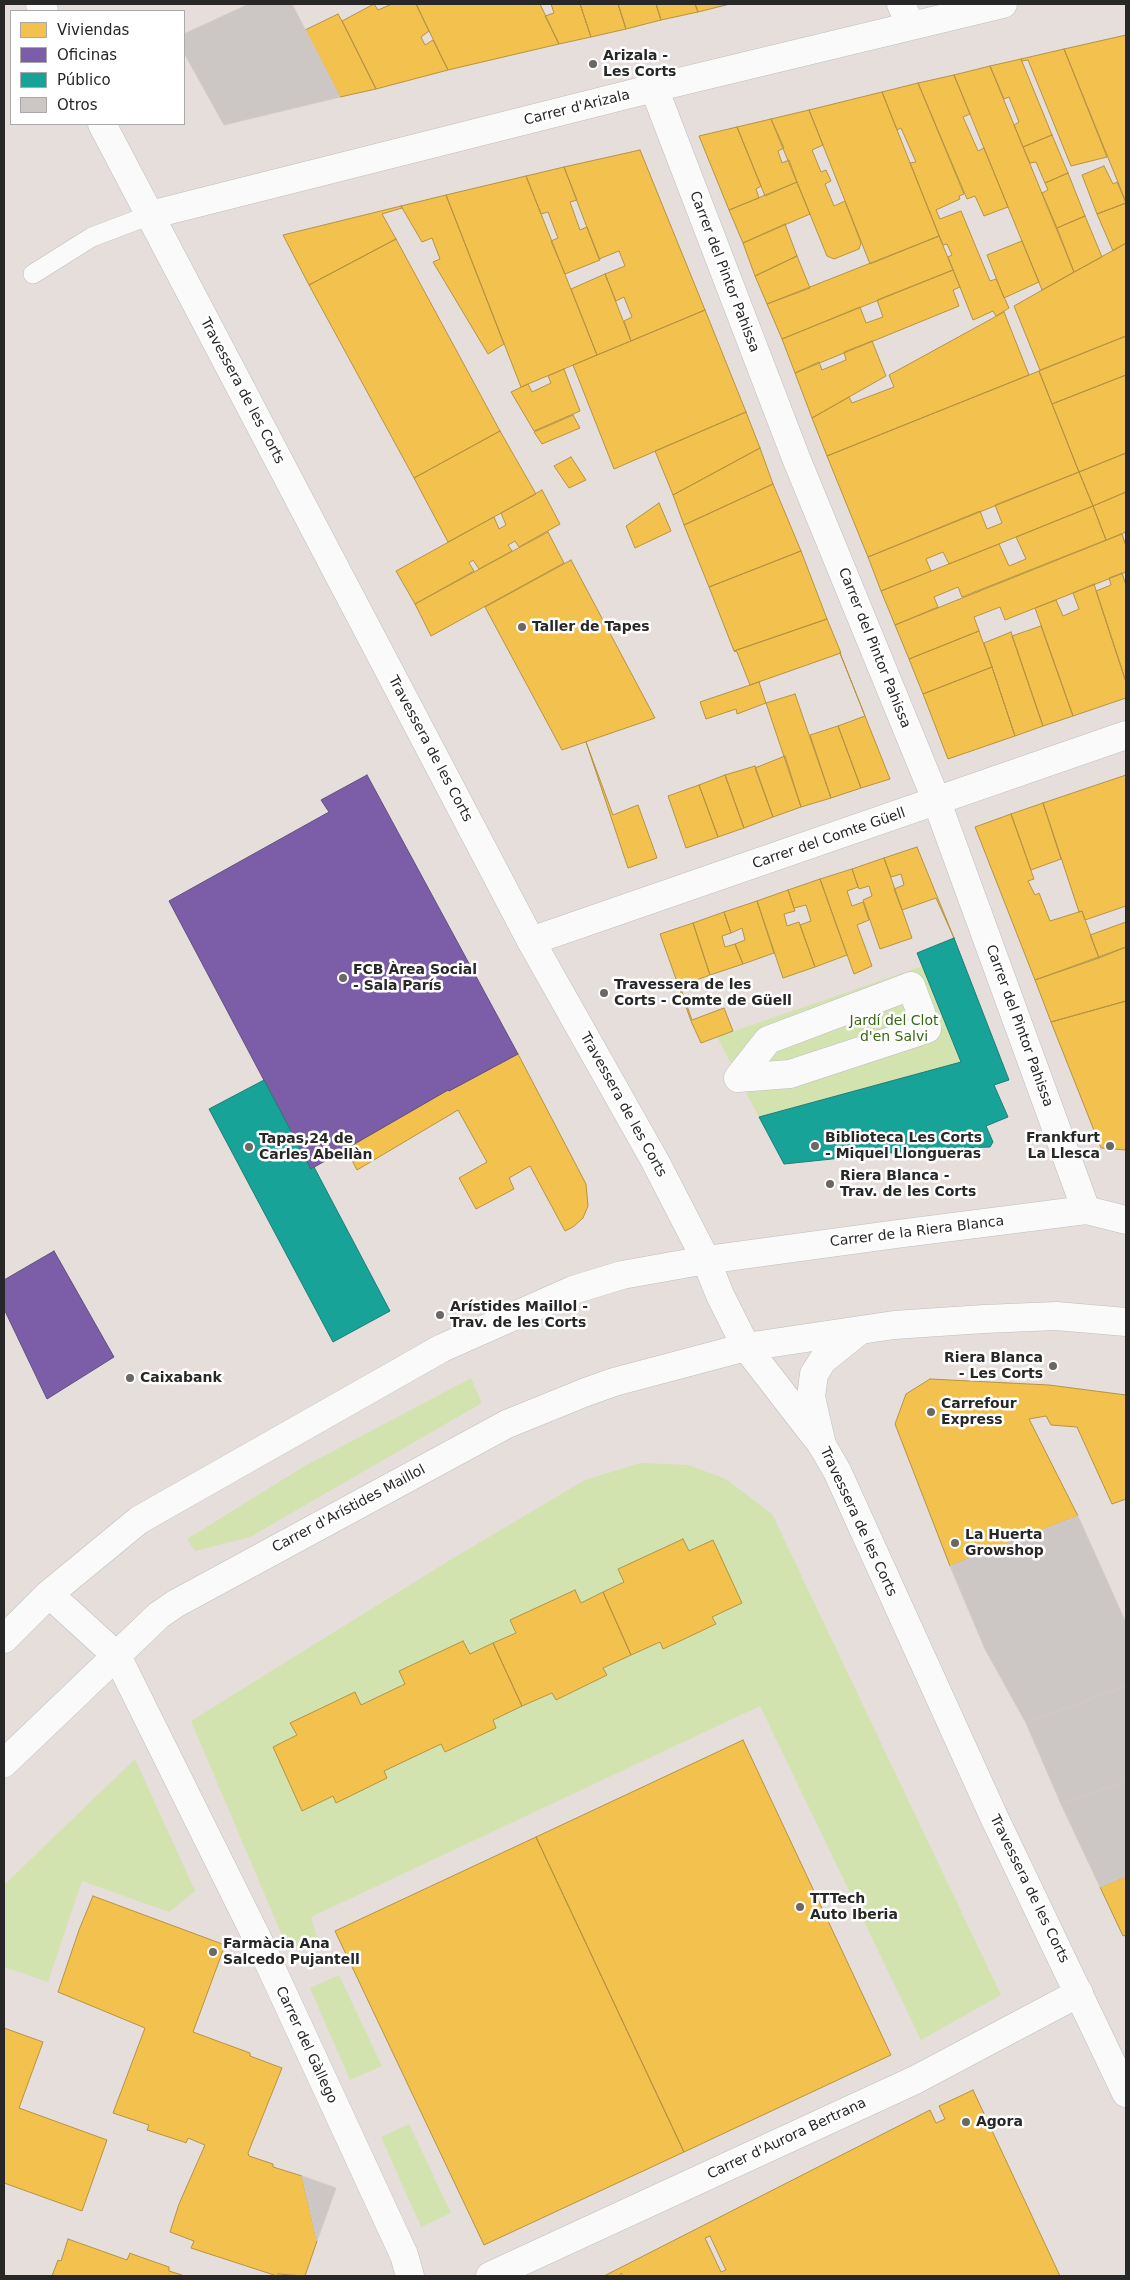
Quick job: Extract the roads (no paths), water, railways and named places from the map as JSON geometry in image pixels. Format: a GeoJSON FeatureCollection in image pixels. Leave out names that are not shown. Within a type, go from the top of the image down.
{"type":"FeatureCollection","features":[{"type":"Feature","properties":{"kind":"street","name":"Carrer d'Arizala"},"geometry":{"type":"LineString","coordinates":[[150,215],[654,88],[906,15],[1003,4]]}},
{"type":"Feature","properties":{"kind":"street","name":"Carrer del Pintor Pahissa"},"geometry":{"type":"LineString","coordinates":[[654,88],[796,458],[937,802],[1086,1210]]}},
{"type":"Feature","properties":{"kind":"street","name":"Travessera de les Corts"},"geometry":{"type":"LineString","coordinates":[[103,125],[531,941],[655,1161],[706,1260],[720,1296],[746,1347],[822,1445],[837,1470],[994,1817],[1126,2093]]}},
{"type":"Feature","properties":{"kind":"street","name":"Carrer del Comte Güell"},"geometry":{"type":"LineString","coordinates":[[531,941],[1126,735]]}},
{"type":"Feature","properties":{"kind":"street"},"geometry":{"type":"LineString","coordinates":[[911,986],[928,1029],[790,1074],[738,1078],[768,1040],[911,986]]}},
{"type":"Feature","properties":{"kind":"street","name":"Carrer de la Riera Blanca"},"geometry":{"type":"LineString","coordinates":[[706,1260],[1086,1210],[1126,1220]]}},
{"type":"Feature","properties":{"kind":"street"},"geometry":{"type":"LineString","coordinates":[[4,1639],[49,1594],[139,1520],[442,1348],[573,1290],[622,1275],[706,1260]]}},
{"type":"Feature","properties":{"kind":"street"},"geometry":{"type":"LineString","coordinates":[[746,1347],[894,1325],[966,1320],[1056,1316],[1126,1322]]}},
{"type":"Feature","properties":{"kind":"street"},"geometry":{"type":"LineString","coordinates":[[822,1445],[811,1397],[814,1374],[823,1360],[861,1330]]}},
{"type":"Feature","properties":{"kind":"street","name":"Carrer d'Arístides Maillol"},"geometry":{"type":"LineString","coordinates":[[4,1763],[175,1604],[507,1424],[614,1382],[746,1347]]}},
{"type":"Feature","properties":{"kind":"street"},"geometry":{"type":"LineString","coordinates":[[49,1594],[117,1656]]}},
{"type":"Feature","properties":{"kind":"street","name":"Carrer del Gàllego"},"geometry":{"type":"LineString","coordinates":[[117,1656],[262,1948],[404,2256],[410,2276]]}},
{"type":"Feature","properties":{"kind":"street","name":"Carrer d'Aurora Bertrana"},"geometry":{"type":"LineString","coordinates":[[490,2276],[915,2080],[1079,1992]]}},
{"type":"Feature","properties":{"kind":"lane"},"geometry":{"type":"LineString","coordinates":[[33,274],[92,237],[150,215]]}},
{"type":"Feature","properties":{"kind":"place","name":"Arizala - Les Corts"},"geometry":{"type":"Point","coordinates":[593,64]}},
{"type":"Feature","properties":{"kind":"place","name":"Taller de Tapes"},"geometry":{"type":"Point","coordinates":[522,627]}},
{"type":"Feature","properties":{"kind":"place","name":"FCB Àrea Social - Sala París"},"geometry":{"type":"Point","coordinates":[343,978]}},
{"type":"Feature","properties":{"kind":"place","name":"Travessera de les Corts - Comte de Güell"},"geometry":{"type":"Point","coordinates":[604,993]}},
{"type":"Feature","properties":{"kind":"place","name":"Biblioteca Les Corts - Miquel Llongueras"},"geometry":{"type":"Point","coordinates":[815,1146]}},
{"type":"Feature","properties":{"kind":"place","name":"Frankfurt La Llesca"},"geometry":{"type":"Point","coordinates":[1110,1146]}},
{"type":"Feature","properties":{"kind":"place","name":"Tapas,24 de Carles Abellàn"},"geometry":{"type":"Point","coordinates":[249,1147]}},
{"type":"Feature","properties":{"kind":"place","name":"Riera Blanca - Trav. de les Corts"},"geometry":{"type":"Point","coordinates":[830,1184]}},
{"type":"Feature","properties":{"kind":"place","name":"Arístides Maillol - Trav. de les Corts"},"geometry":{"type":"Point","coordinates":[440,1315]}},
{"type":"Feature","properties":{"kind":"place","name":"Riera Blanca - Les Corts"},"geometry":{"type":"Point","coordinates":[1053,1366]}},
{"type":"Feature","properties":{"kind":"place","name":"Caixabank"},"geometry":{"type":"Point","coordinates":[130,1378]}},
{"type":"Feature","properties":{"kind":"place","name":"Carrefour Express"},"geometry":{"type":"Point","coordinates":[931,1412]}},
{"type":"Feature","properties":{"kind":"place","name":"La Huerta Growshop"},"geometry":{"type":"Point","coordinates":[955,1543]}},
{"type":"Feature","properties":{"kind":"place","name":"TTTech Auto Iberia"},"geometry":{"type":"Point","coordinates":[800,1907]}},
{"type":"Feature","properties":{"kind":"place","name":"Farmàcia Ana Salcedo Pujantell"},"geometry":{"type":"Point","coordinates":[213,1952]}},
{"type":"Feature","properties":{"kind":"place","name":"Agora"},"geometry":{"type":"Point","coordinates":[966,2122]}},
{"type":"Feature","properties":{"kind":"park label","name":"Jardí del Clot d'en Salvi"},"geometry":{"type":"Point","coordinates":[894,1030]}}]}
